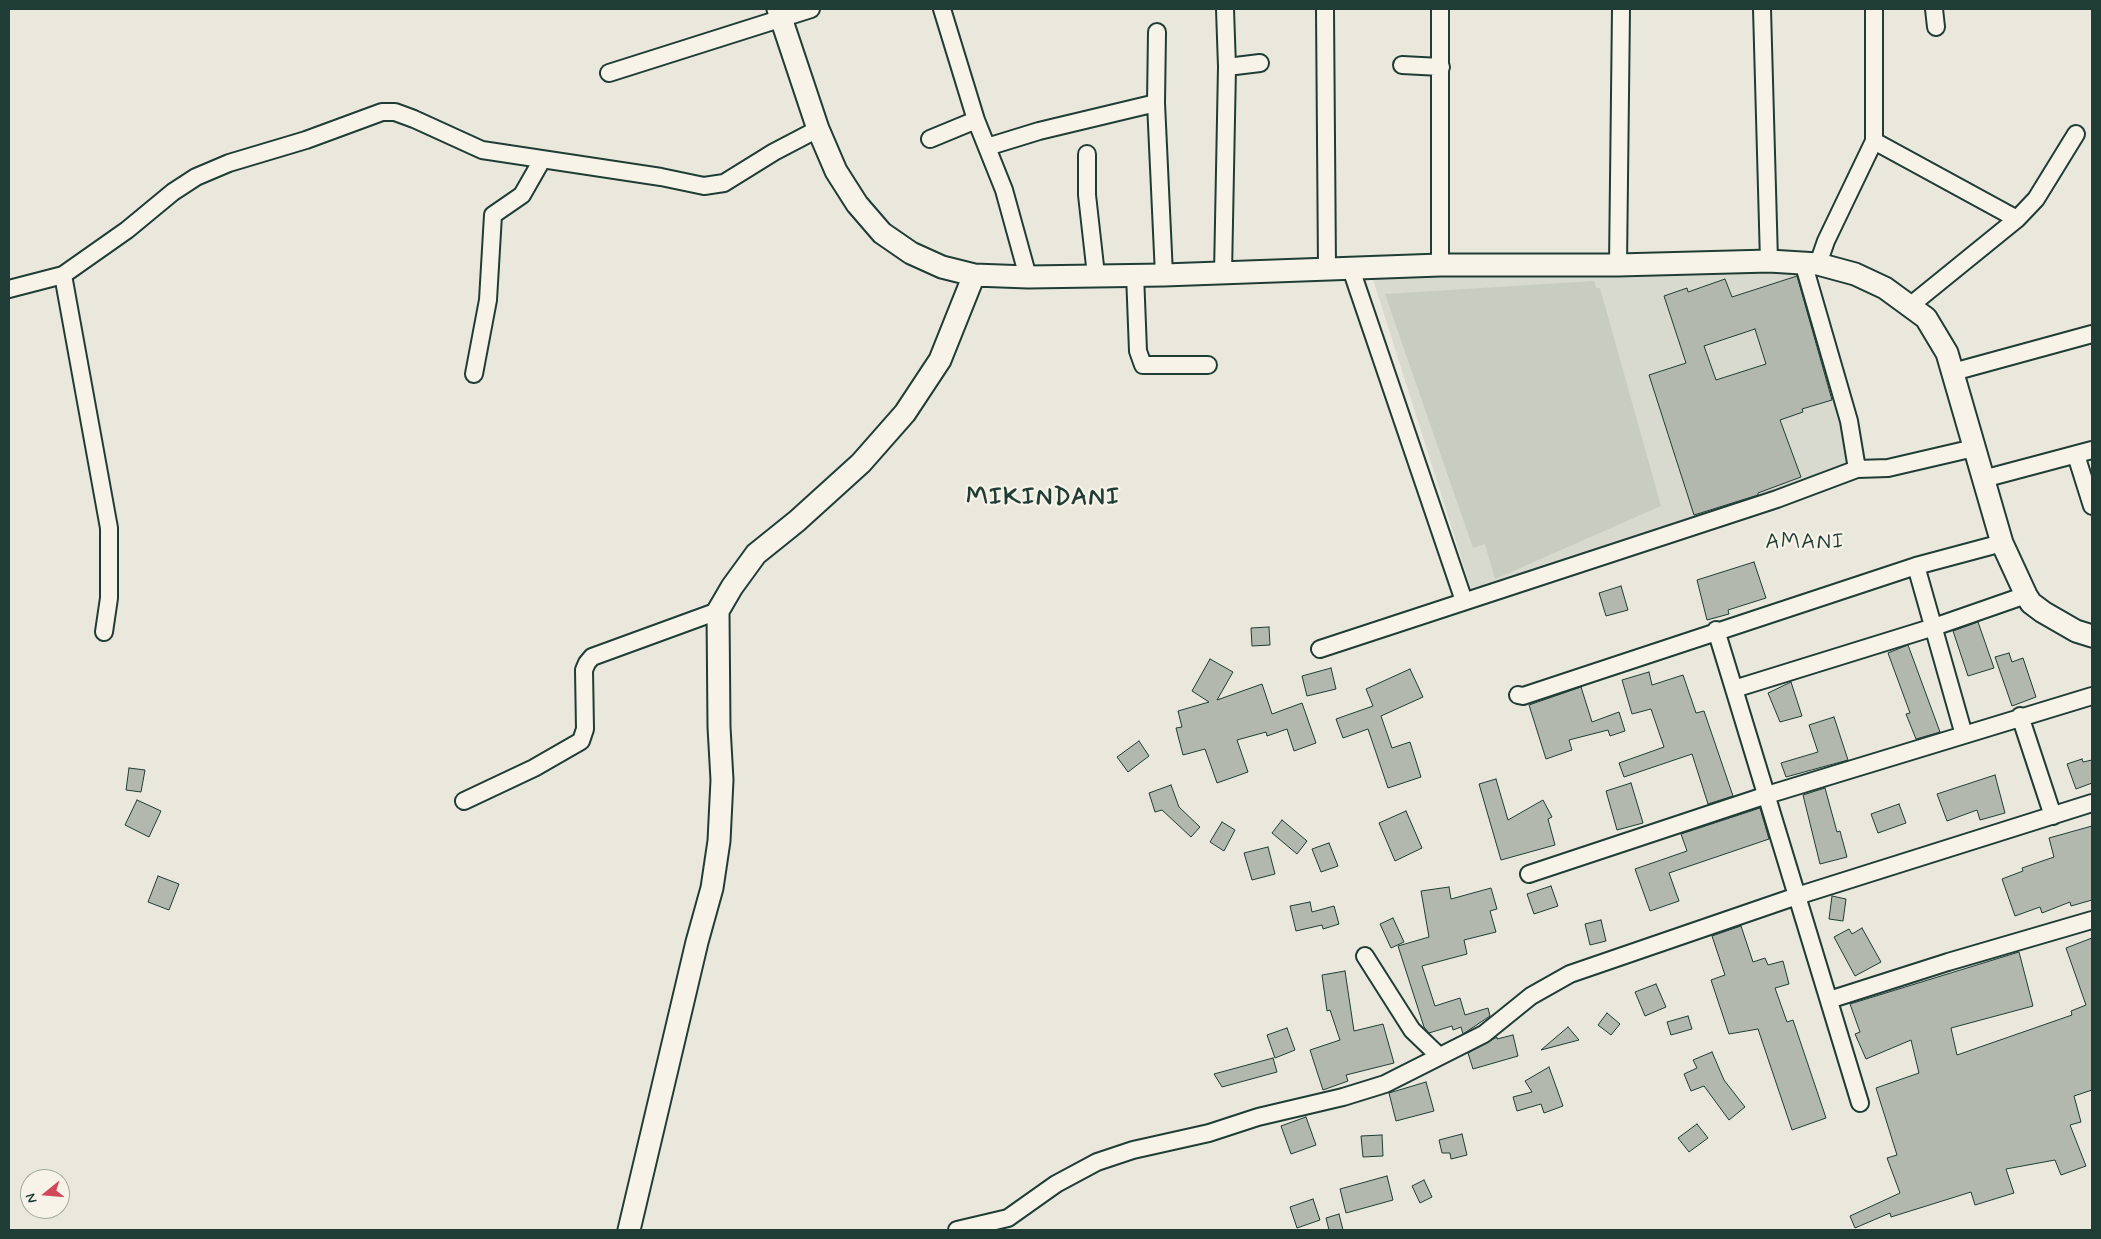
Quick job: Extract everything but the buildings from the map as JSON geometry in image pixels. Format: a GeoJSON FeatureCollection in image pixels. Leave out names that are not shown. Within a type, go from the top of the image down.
{"type":"FeatureCollection","features":[{"type":"Feature","properties":{"kind":"street"},"geometry":{"type":"LineString","coordinates":[[609,73],[780,14],[811,9]]}},
{"type":"Feature","properties":{"kind":"street"},"geometry":{"type":"LineString","coordinates":[[942,9],[976,120],[1004,190],[1028,277]]}},
{"type":"Feature","properties":{"kind":"street"},"geometry":{"type":"LineString","coordinates":[[1223,274],[1227,66],[1225,9]]}},
{"type":"Feature","properties":{"kind":"street"},"geometry":{"type":"LineString","coordinates":[[1325,9],[1327,269]]}},
{"type":"Feature","properties":{"kind":"street"},"geometry":{"type":"LineString","coordinates":[[1440,9],[1442,67],[1440,265]]}},
{"type":"Feature","properties":{"kind":"street"},"geometry":{"type":"LineString","coordinates":[[1618,265],[1622,9]]}},
{"type":"Feature","properties":{"kind":"street"},"geometry":{"type":"LineString","coordinates":[[1762,9],[1769,261]]}},
{"type":"Feature","properties":{"kind":"street"},"geometry":{"type":"LineString","coordinates":[[1857,469],[1850,421],[1811,263],[1826,241],[1874,142],[1874,9]]}},
{"type":"Feature","properties":{"kind":"street"},"geometry":{"type":"LineString","coordinates":[[1934,9],[1936,27]]}},
{"type":"Feature","properties":{"kind":"street"},"geometry":{"type":"LineString","coordinates":[[780,14],[818,129],[836,171],[857,204],[882,233],[911,253],[942,267],[974,275],[1028,277],[1223,274],[1440,265],[1618,265],[1769,261],[1811,263],[1855,274],[1885,288],[1912,305],[1926,318],[1938,335],[1947,353],[2002,543],[2026,595],[2031,603],[2043,612],[2076,631],[2092,636]]}},
{"type":"Feature","properties":{"kind":"street"},"geometry":{"type":"LineString","coordinates":[[1157,32],[1156,103],[1164,275]]}},
{"type":"Feature","properties":{"kind":"street"},"geometry":{"type":"LineString","coordinates":[[1227,66],[1260,63]]}},
{"type":"Feature","properties":{"kind":"street"},"geometry":{"type":"LineString","coordinates":[[1402,66],[1442,67]]}},
{"type":"Feature","properties":{"kind":"street"},"geometry":{"type":"LineString","coordinates":[[987,147],[1038,131],[1156,103]]}},
{"type":"Feature","properties":{"kind":"street"},"geometry":{"type":"LineString","coordinates":[[9,289],[63,275],[126,230],[173,192],[196,177],[230,163],[306,140],[382,112],[395,112],[414,119],[482,150],[661,177],[704,186],[717,185],[818,129]]}},
{"type":"Feature","properties":{"kind":"street"},"geometry":{"type":"LineString","coordinates":[[930,139],[976,120]]}},
{"type":"Feature","properties":{"kind":"street"},"geometry":{"type":"LineString","coordinates":[[1912,305],[2017,219],[2036,199],[2076,134]]}},
{"type":"Feature","properties":{"kind":"street"},"geometry":{"type":"LineString","coordinates":[[1874,142],[2017,219]]}},
{"type":"Feature","properties":{"kind":"street"},"geometry":{"type":"LineString","coordinates":[[1087,154],[1087,195],[1096,275]]}},
{"type":"Feature","properties":{"kind":"street"},"geometry":{"type":"LineString","coordinates":[[474,374],[488,300],[492,215],[522,195],[542,160]]}},
{"type":"Feature","properties":{"kind":"street"},"geometry":{"type":"LineString","coordinates":[[1351,269],[1464,601]]}},
{"type":"Feature","properties":{"kind":"street"},"geometry":{"type":"LineString","coordinates":[[1135,274],[1138,344],[1143,365],[1208,365]]}},
{"type":"Feature","properties":{"kind":"street"},"geometry":{"type":"LineString","coordinates":[[63,275],[109,528],[109,598],[104,632]]}},
{"type":"Feature","properties":{"kind":"street"},"geometry":{"type":"LineString","coordinates":[[629,1230],[697,942],[712,888],[719,841],[722,780],[719,727],[718,611],[736,580],[756,554],[797,521],[861,463],[905,413],[940,360],[974,275]]}},
{"type":"Feature","properties":{"kind":"street"},"geometry":{"type":"LineString","coordinates":[[1953,372],[2092,334]]}},
{"type":"Feature","properties":{"kind":"street"},"geometry":{"type":"LineString","coordinates":[[1320,649],[1777,500],[1857,469],[1888,468],[1974,448]]}},
{"type":"Feature","properties":{"kind":"street"},"geometry":{"type":"LineString","coordinates":[[1983,479],[2092,450]]}},
{"type":"Feature","properties":{"kind":"street"},"geometry":{"type":"LineString","coordinates":[[2076,455],[2092,506]]}},
{"type":"Feature","properties":{"kind":"street"},"geometry":{"type":"LineString","coordinates":[[1518,695],[1523,696],[1716,630],[1916,566],[2002,543]]}},
{"type":"Feature","properties":{"kind":"street"},"geometry":{"type":"LineString","coordinates":[[1916,566],[1964,735]]}},
{"type":"Feature","properties":{"kind":"street"},"geometry":{"type":"LineString","coordinates":[[1734,689],[1934,627],[2026,595]]}},
{"type":"Feature","properties":{"kind":"street"},"geometry":{"type":"LineString","coordinates":[[464,801],[534,768],[581,741],[585,729],[584,670],[592,658],[718,611]]}},
{"type":"Feature","properties":{"kind":"street"},"geometry":{"type":"LineString","coordinates":[[1716,630],[1860,1103]]}},
{"type":"Feature","properties":{"kind":"street"},"geometry":{"type":"LineString","coordinates":[[1529,874],[1767,795],[2020,716],[2092,696]]}},
{"type":"Feature","properties":{"kind":"street"},"geometry":{"type":"LineString","coordinates":[[2020,716],[2053,816]]}},
{"type":"Feature","properties":{"kind":"street"},"geometry":{"type":"LineString","coordinates":[[957,1230],[1008,1218],[1056,1184],[1097,1162],[1133,1150],[1209,1133],[1258,1117],[1343,1098],[1386,1084],[1484,1034],[1531,996],[1570,974],[1797,896],[2092,803]]}},
{"type":"Feature","properties":{"kind":"street"},"geometry":{"type":"LineString","coordinates":[[1829,1000],[1948,962],[2092,920]]}},
{"type":"Feature","properties":{"kind":"street"},"geometry":{"type":"LineString","coordinates":[[1365,956],[1412,1030],[1439,1056]]}},
{"type":"Feature","properties":{"kind":"shaded area"},"geometry":{"type":"Polygon","coordinates":[[[1800,266],[1852,465],[1823,478],[1472,592],[1372,276],[1800,266]]]}},
{"type":"Feature","properties":{"kind":"shaded area"},"geometry":{"type":"Polygon","coordinates":[[[1594,281],[1596,288],[1600,288],[1661,506],[1495,579],[1485,544],[1473,548],[1385,294],[1594,281]]]}},
{"type":"Feature","properties":{"kind":"district","name":"MIKINDANI"},"geometry":{"type":"Point","coordinates":[1043,499]}},
{"type":"Feature","properties":{"kind":"district","name":"AMANI"},"geometry":{"type":"Point","coordinates":[1805,543]}}]}
